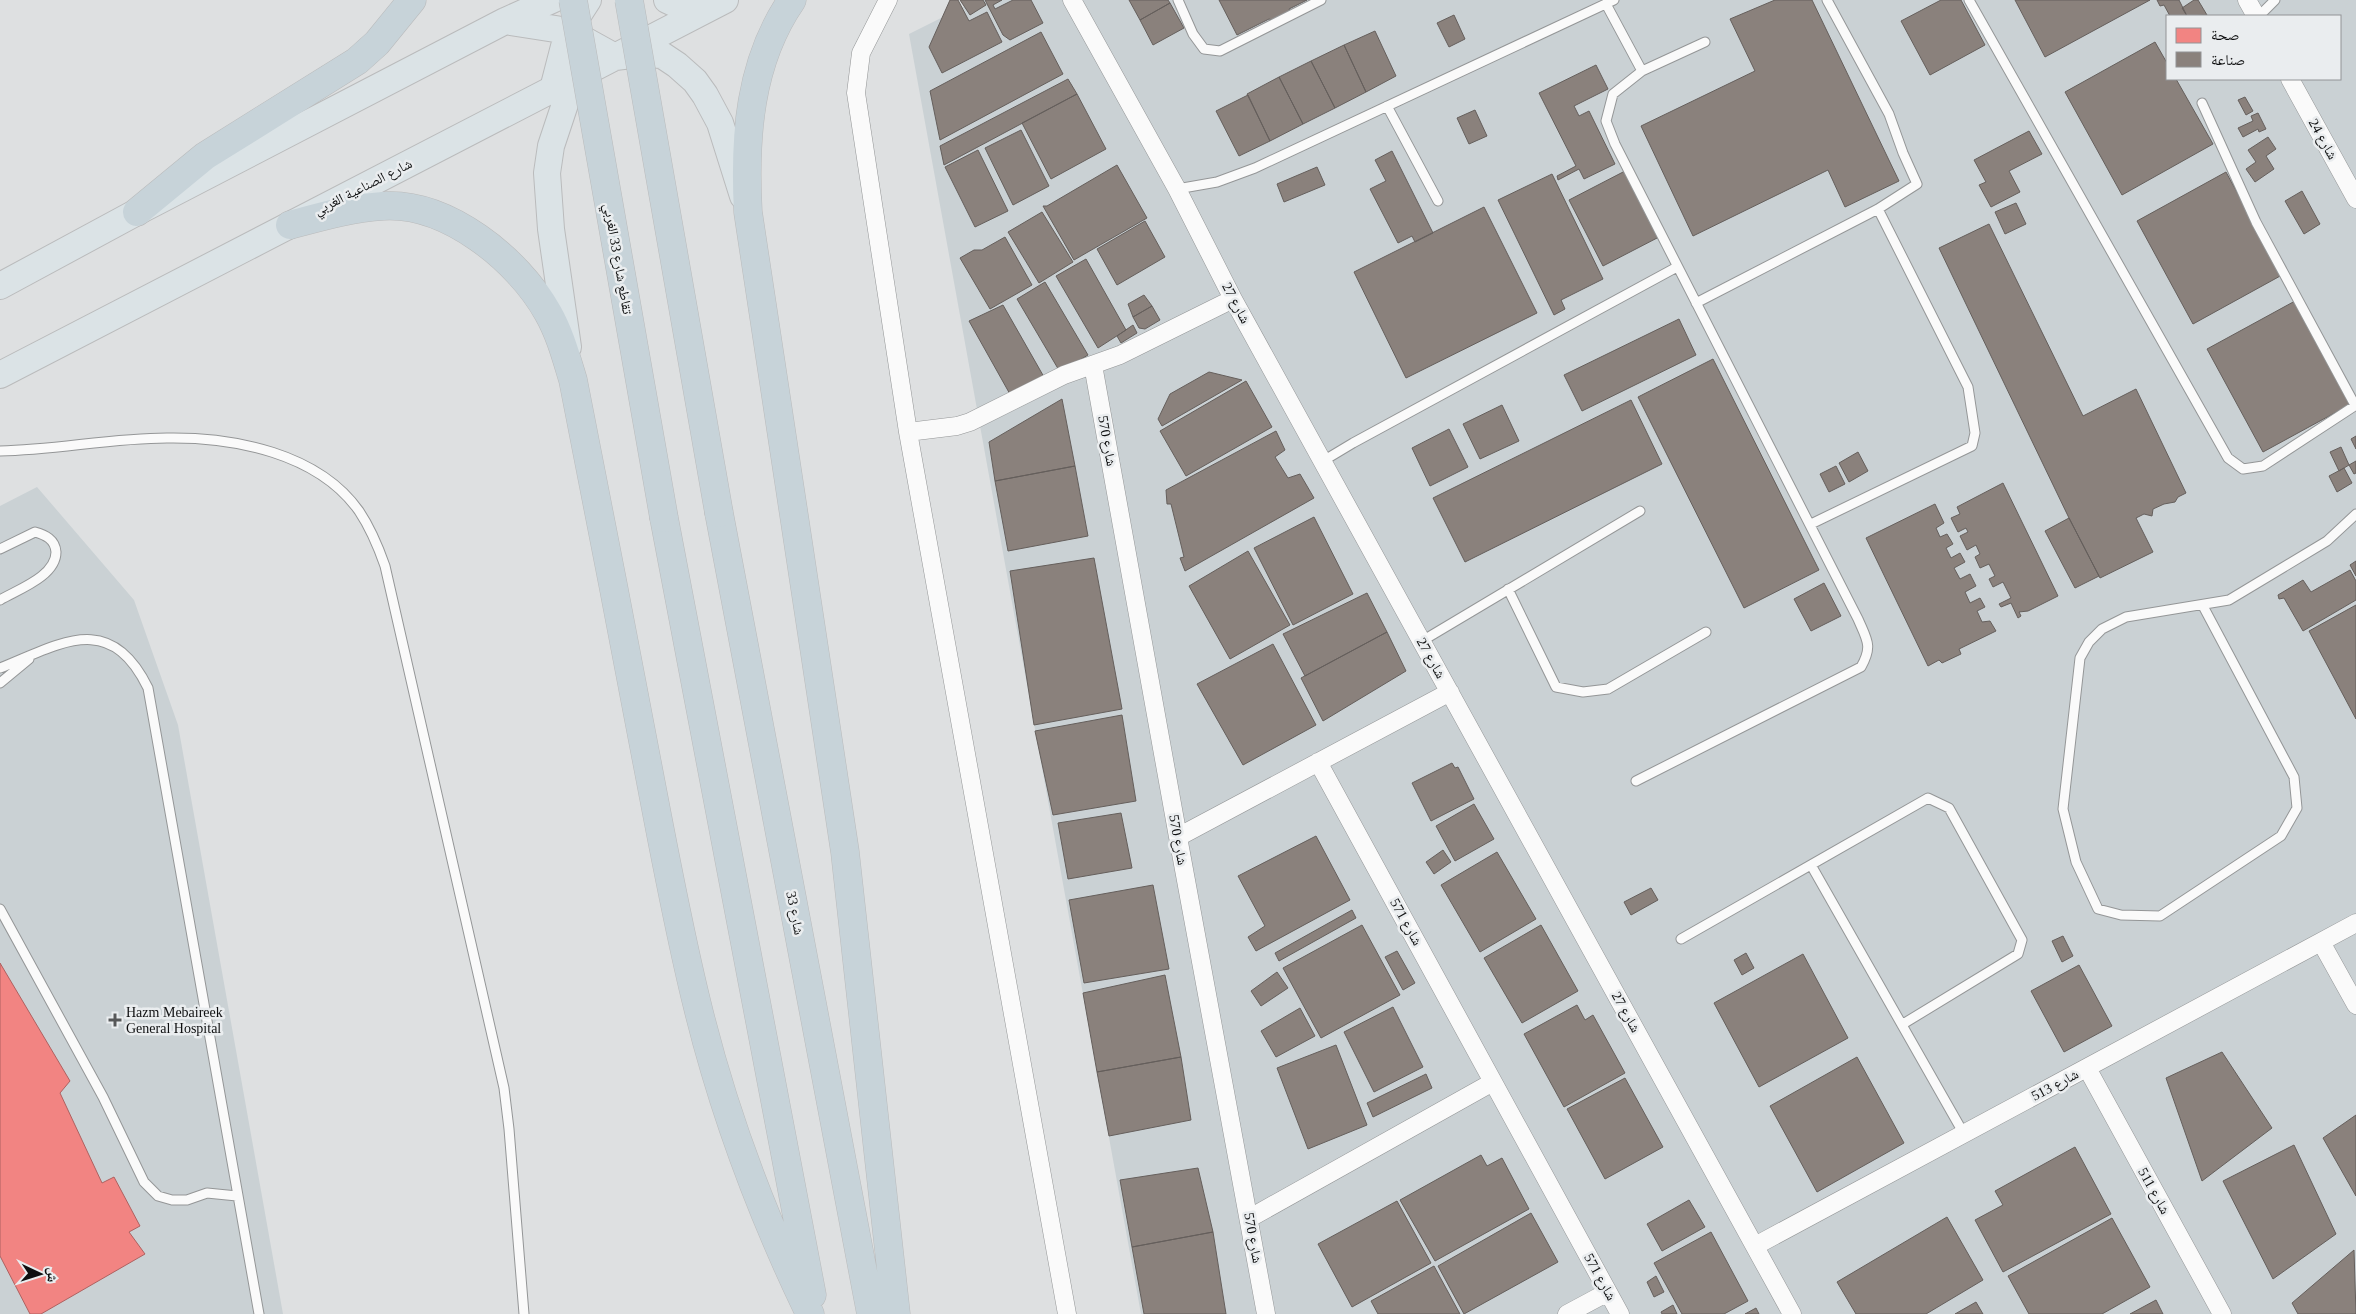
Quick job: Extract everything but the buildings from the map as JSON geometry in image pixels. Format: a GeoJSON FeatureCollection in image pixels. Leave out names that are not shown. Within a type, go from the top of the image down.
{"type":"FeatureCollection","features":[{"type":"Feature","properties":{"kind":"highway"},"geometry":{"type":"LineString","coordinates":[[137,212],[205,156],[357,61],[377,42],[412,0]]}},
{"type":"Feature","properties":{"kind":"highway","name":"تقاطع شارع 33 الغربي"},"geometry":{"type":"LineString","coordinates":[[573,0],[664,518],[816,1314]]}},
{"type":"Feature","properties":{"kind":"highway","name":"شارع 33"},"geometry":{"type":"LineString","coordinates":[[629,0],[719,513],[871,1314]]}},
{"type":"Feature","properties":{"kind":"highway"},"geometry":{"type":"LineString","coordinates":[[792,0],[771,35],[755,86],[747,146],[748,212],[845,852],[896,1314]]}},
{"type":"Feature","properties":{"kind":"highway"},"geometry":{"type":"LineString","coordinates":[[290,225],[346,211],[384,206],[415,208],[460,227],[501,255],[534,291],[559,333],[573,380],[673,896],[697,1006],[715,1070],[748,1171],[774,1236],[810,1314]]}},
{"type":"Feature","properties":{"kind":"main road"},"geometry":{"type":"LineString","coordinates":[[2,285],[137,212],[505,22],[552,0]]}},
{"type":"Feature","properties":{"kind":"main road"},"geometry":{"type":"LineString","coordinates":[[553,89],[568,31],[588,0]]}},
{"type":"Feature","properties":{"kind":"main road"},"geometry":{"type":"LineString","coordinates":[[616,56],[629,0]]}},
{"type":"Feature","properties":{"kind":"main road"},"geometry":{"type":"LineString","coordinates":[[666,0],[697,14]]}},
{"type":"Feature","properties":{"kind":"main road","name":"شارع الصناعية الغربي"},"geometry":{"type":"LineString","coordinates":[[0,374],[725,0]]}},
{"type":"Feature","properties":{"kind":"main road"},"geometry":{"type":"LineString","coordinates":[[505,22],[568,31],[616,56]]}},
{"type":"Feature","properties":{"kind":"main road"},"geometry":{"type":"LineString","coordinates":[[573,380],[551,229],[547,172],[551,146],[569,92],[587,76],[616,56],[662,55],[695,81],[706,95],[720,123],[748,212]]}},
{"type":"Feature","properties":{"kind":"street"},"geometry":{"type":"LineString","coordinates":[[888,0],[861,53],[856,93],[908,432],[1067,1314]]}},
{"type":"Feature","properties":{"kind":"street","name":"شارع 27"},"geometry":{"type":"LineString","coordinates":[[1072,0],[1176,189],[1233,299],[1792,1314]]}},
{"type":"Feature","properties":{"kind":"street"},"geometry":{"type":"LineString","coordinates":[[2247,0],[2256,15]]}},
{"type":"Feature","properties":{"kind":"street","name":"شارع 24"},"geometry":{"type":"LineString","coordinates":[[2291,80],[2356,199]]}},
{"type":"Feature","properties":{"kind":"street"},"geometry":{"type":"LineString","coordinates":[[908,432],[957,426],[970,422],[1064,375],[1120,354],[1233,299]]}},
{"type":"Feature","properties":{"kind":"street","name":"شارع 570"},"geometry":{"type":"LineString","coordinates":[[1094,364],[1178,837],[1250,1218],[1266,1314]]}},
{"type":"Feature","properties":{"kind":"street"},"geometry":{"type":"LineString","coordinates":[[1178,837],[1450,692]]}},
{"type":"Feature","properties":{"kind":"street","name":"شارع 571"},"geometry":{"type":"LineString","coordinates":[[1318,762],[1620,1314]]}},
{"type":"Feature","properties":{"kind":"street","name":"شارع 513"},"geometry":{"type":"LineString","coordinates":[[1755,1246],[2356,923]]}},
{"type":"Feature","properties":{"kind":"street"},"geometry":{"type":"LineString","coordinates":[[2321,942],[2356,1005]]}},
{"type":"Feature","properties":{"kind":"street","name":"شارع 511"},"geometry":{"type":"LineString","coordinates":[[2087,1068],[2222,1314]]}},
{"type":"Feature","properties":{"kind":"street"},"geometry":{"type":"LineString","coordinates":[[1250,1218],[1493,1082]]}},
{"type":"Feature","properties":{"kind":"street"},"geometry":{"type":"LineString","coordinates":[[1567,1314],[1608,1292]]}},
{"type":"Feature","properties":{"kind":"lane"},"geometry":{"type":"LineString","coordinates":[[1178,0],[1193,34],[1204,49],[1220,51],[1321,0]]}},
{"type":"Feature","properties":{"kind":"lane"},"geometry":{"type":"LineString","coordinates":[[1696,303],[1878,209],[1918,184],[1903,153],[1889,114],[1828,0]]}},
{"type":"Feature","properties":{"kind":"lane"},"geometry":{"type":"LineString","coordinates":[[1969,0],[2228,458],[2243,469],[2263,466],[2356,405],[2256,222],[2202,103]]}},
{"type":"Feature","properties":{"kind":"lane"},"geometry":{"type":"LineString","coordinates":[[2258,15],[2275,0]]}},
{"type":"Feature","properties":{"kind":"lane"},"geometry":{"type":"LineString","coordinates":[[1176,189],[1217,182],[1255,168],[1610,2],[1642,71]]}},
{"type":"Feature","properties":{"kind":"lane"},"geometry":{"type":"LineString","coordinates":[[1636,781],[1861,667],[1869,653],[1867,639],[1811,524],[1614,144],[1606,121],[1613,94],[1642,71],[1705,42]]}},
{"type":"Feature","properties":{"kind":"lane"},"geometry":{"type":"LineString","coordinates":[[1387,106],[1438,201]]}},
{"type":"Feature","properties":{"kind":"lane"},"geometry":{"type":"LineString","coordinates":[[1811,524],[1972,446],[1975,433],[1968,387],[1878,209]]}},
{"type":"Feature","properties":{"kind":"lane"},"geometry":{"type":"LineString","coordinates":[[1323,461],[1677,267]]}},
{"type":"Feature","properties":{"kind":"lane"},"geometry":{"type":"LineString","coordinates":[[0,450],[168,438],[200,439],[256,448],[283,456],[311,469],[337,487],[358,510],[375,536],[385,566],[498,1059],[509,1128],[524,1314]]}},
{"type":"Feature","properties":{"kind":"lane"},"geometry":{"type":"LineString","coordinates":[[1422,641],[1640,511]]}},
{"type":"Feature","properties":{"kind":"lane"},"geometry":{"type":"LineString","coordinates":[[2203,606],[2294,777],[2297,808],[2281,836],[2160,916],[2121,915],[2098,909],[2076,862],[2063,809],[2080,658],[2089,642],[2102,629],[2126,617],[2150,611],[2203,606],[2229,600],[2327,541],[2356,514]]}},
{"type":"Feature","properties":{"kind":"lane"},"geometry":{"type":"LineString","coordinates":[[0,549],[22,536],[35,532],[48,536],[56,547],[56,560],[49,571],[0,600]]}},
{"type":"Feature","properties":{"kind":"lane"},"geometry":{"type":"LineString","coordinates":[[1508,590],[1556,687],[1583,692],[1608,689],[1706,632]]}},
{"type":"Feature","properties":{"kind":"lane"},"geometry":{"type":"LineString","coordinates":[[33,656],[3,680],[0,668],[66,641],[87,639],[107,644],[130,659],[139,669],[148,688],[259,1314]]}},
{"type":"Feature","properties":{"kind":"lane"},"geometry":{"type":"LineString","coordinates":[[1681,938],[1928,798],[1949,808],[2022,940],[2018,954],[1903,1024]]}},
{"type":"Feature","properties":{"kind":"lane"},"geometry":{"type":"LineString","coordinates":[[1812,864],[1964,1134]]}},
{"type":"Feature","properties":{"kind":"lane"},"geometry":{"type":"LineString","coordinates":[[0,909],[103,1096],[144,1182],[158,1196],[172,1200],[187,1200],[207,1193],[237,1196]]}},
{"type":"Feature","properties":{"kind":"shaded area"},"geometry":{"type":"Polygon","coordinates":[[[977,0],[2356,0],[2356,1314],[1141,1314],[909,34],[977,0]]]}},
{"type":"Feature","properties":{"kind":"shaded area","name":"Hazm Mebaireek General Hospital"},"geometry":{"type":"Polygon","coordinates":[[[37,487],[134,600],[178,725],[283,1314],[0,1314],[0,506],[37,487]]]}},
{"type":"Feature","properties":{"kind":"place","name":"Hazm Mebaireek General Hospital"},"geometry":{"type":"Point","coordinates":[115,1020]}}]}
